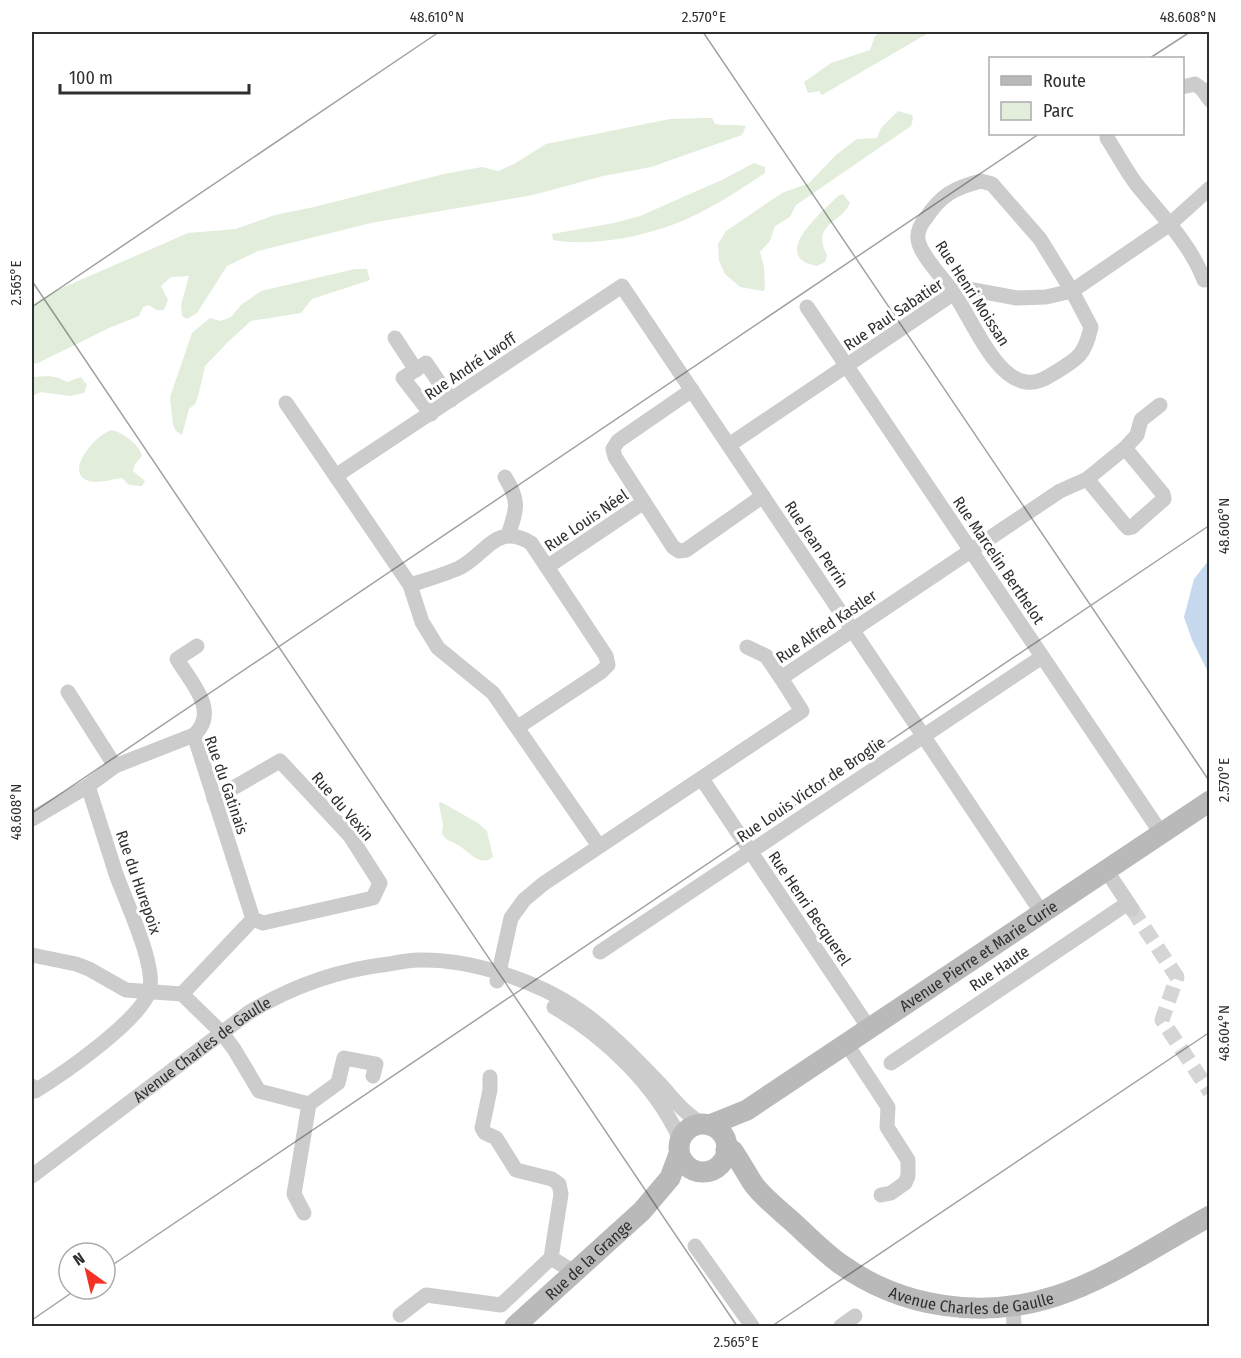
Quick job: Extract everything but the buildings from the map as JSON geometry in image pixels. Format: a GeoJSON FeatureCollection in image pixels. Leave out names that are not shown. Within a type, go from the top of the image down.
{"type":"FeatureCollection","features":[{"type":"Feature","properties":{"kind":"street"},"geometry":{"type":"LineString","coordinates":[[1184,87],[1195,84],[1202,89],[1209,100]]}},
{"type":"Feature","properties":{"kind":"street"},"geometry":{"type":"LineString","coordinates":[[1107,135],[1136,183],[1170,224],[1200,269],[1204,279]]}},
{"type":"Feature","properties":{"kind":"street","name":"Rue Henri Moissan"},"geometry":{"type":"LineString","coordinates":[[981,181],[992,184],[1040,239],[1072,291],[1091,327],[1086,347],[1071,363],[1042,381],[1027,382],[1012,378],[999,366],[954,293],[922,251],[918,239],[921,224],[938,201],[960,186],[981,181]]}},
{"type":"Feature","properties":{"kind":"street","name":"Rue Paul Sabatier"},"geometry":{"type":"LineString","coordinates":[[729,445],[954,293],[968,289],[1017,298],[1046,297],[1072,291],[1170,224],[1209,188]]}},
{"type":"Feature","properties":{"kind":"street","name":"Rue Jean Perrin"},"geometry":{"type":"LineString","coordinates":[[622,286],[1042,913]]}},
{"type":"Feature","properties":{"kind":"street","name":"Rue André Lwoff"},"geometry":{"type":"LineString","coordinates":[[337,475],[622,286]]}},
{"type":"Feature","properties":{"kind":"street","name":"Rue Marcelin Berthelot"},"geometry":{"type":"LineString","coordinates":[[807,307],[1161,834]]}},
{"type":"Feature","properties":{"kind":"street"},"geometry":{"type":"LineString","coordinates":[[394,338],[416,370]]}},
{"type":"Feature","properties":{"kind":"street"},"geometry":{"type":"LineString","coordinates":[[430,414],[403,378],[426,363],[451,400]]}},
{"type":"Feature","properties":{"kind":"street"},"geometry":{"type":"LineString","coordinates":[[692,390],[618,441],[614,449],[615,457],[673,547],[679,551],[686,549],[763,496]]}},
{"type":"Feature","properties":{"kind":"street"},"geometry":{"type":"LineString","coordinates":[[286,403],[410,585],[422,621],[438,648],[493,693],[599,846]]}},
{"type":"Feature","properties":{"kind":"street","name":"Rue Alfred Kastler"},"geometry":{"type":"LineString","coordinates":[[498,977],[511,918],[524,900],[543,884],[802,711],[781,678],[1060,491],[1087,479],[1125,448],[1137,435],[1141,420],[1160,405]]}},
{"type":"Feature","properties":{"kind":"street"},"geometry":{"type":"LineString","coordinates":[[1087,479],[1125,525],[1128,528],[1132,526],[1164,499],[1163,494],[1125,448]]}},
{"type":"Feature","properties":{"kind":"street"},"geometry":{"type":"LineString","coordinates":[[505,477],[515,494],[515,513],[508,535]]}},
{"type":"Feature","properties":{"kind":"street","name":"Rue Louis Néel"},"geometry":{"type":"LineString","coordinates":[[547,567],[644,502]]}},
{"type":"Feature","properties":{"kind":"street"},"geometry":{"type":"LineString","coordinates":[[410,585],[460,567],[491,543],[508,535],[520,537],[531,543],[606,656],[608,665],[518,727]]}},
{"type":"Feature","properties":{"kind":"street"},"geometry":{"type":"LineString","coordinates":[[194,735],[202,727],[206,716],[205,704],[177,659],[198,646]]}},
{"type":"Feature","properties":{"kind":"street"},"geometry":{"type":"LineString","coordinates":[[747,647],[766,656],[781,678]]}},
{"type":"Feature","properties":{"kind":"street","name":"Rue Louis Victor de Broglie"},"geometry":{"type":"LineString","coordinates":[[600,952],[1042,657]]}},
{"type":"Feature","properties":{"kind":"street"},"geometry":{"type":"LineString","coordinates":[[68,692],[115,766]]}},
{"type":"Feature","properties":{"kind":"street","name":"Rue du Gatinais"},"geometry":{"type":"LineString","coordinates":[[32,819],[88,786],[115,766],[194,735],[253,919]]}},
{"type":"Feature","properties":{"kind":"street","name":"Rue du Vexin"},"geometry":{"type":"LineString","coordinates":[[214,799],[280,761],[350,836],[380,883],[373,898],[263,923],[253,919]]}},
{"type":"Feature","properties":{"kind":"street","name":"Rue Henri Becquerel"},"geometry":{"type":"LineString","coordinates":[[702,779],[869,1028]]}},
{"type":"Feature","properties":{"kind":"street","name":"Rue du Hurepoix"},"geometry":{"type":"LineString","coordinates":[[88,786],[117,876],[146,954],[150,974],[149,991]]}},
{"type":"Feature","properties":{"kind":"street","name":"Avenue Pierre et Marie Curie"},"geometry":{"type":"LineString","coordinates":[[706,1124],[747,1110],[1209,801]]}},
{"type":"Feature","properties":{"kind":"street","name":"Rue Haute"},"geometry":{"type":"LineString","coordinates":[[891,1063],[1130,906],[1106,870]]}},
{"type":"Feature","properties":{"kind":"street"},"geometry":{"type":"LineString","coordinates":[[182,994],[253,919]]}},
{"type":"Feature","properties":{"kind":"street"},"geometry":{"type":"LineString","coordinates":[[32,955],[76,964],[126,990],[182,994],[222,1033],[259,1091],[309,1104]]}},
{"type":"Feature","properties":{"kind":"street","name":"Avenue Charles de Gaulle"},"geometry":{"type":"LineString","coordinates":[[32,1176],[266,1002],[299,986],[350,970],[390,963],[522,980],[579,1010],[634,1058],[692,1118],[706,1124]]}},
{"type":"Feature","properties":{"kind":"street","name":"Avenue Charles de Gaulle"},"geometry":{"type":"LineString","coordinates":[[498,977],[547,1002],[603,1042],[654,1095],[669,1116],[680,1146]]}},
{"type":"Feature","properties":{"kind":"street"},"geometry":{"type":"LineString","coordinates":[[32,1086],[35,1091],[99,1046],[140,1008],[149,991]]}},
{"type":"Feature","properties":{"kind":"street"},"geometry":{"type":"LineString","coordinates":[[846,1043],[888,1107],[887,1127],[908,1160],[908,1176],[905,1183],[891,1193],[881,1195]]}},
{"type":"Feature","properties":{"kind":"street"},"geometry":{"type":"LineString","coordinates":[[304,1213],[294,1194],[309,1104],[338,1083],[344,1058],[376,1064],[373,1076]]}},
{"type":"Feature","properties":{"kind":"street"},"geometry":{"type":"LineString","coordinates":[[400,1315],[426,1295],[501,1305],[551,1258],[561,1194],[559,1184],[552,1179],[516,1170],[496,1138],[485,1133],[482,1121],[490,1090],[490,1077]]}},
{"type":"Feature","properties":{"kind":"street","name":"Avenue Pierre et Marie Curie"},"geometry":{"type":"LineString","coordinates":[[727,1148],[747,1110]]}},
{"type":"Feature","properties":{"kind":"street"},"geometry":{"type":"LineString","coordinates":[[706,1124],[722,1132],[727,1148],[721,1163],[705,1171],[687,1166],[680,1146],[689,1128],[706,1124]]}},
{"type":"Feature","properties":{"kind":"street","name":"Rue de la Grange"},"geometry":{"type":"LineString","coordinates":[[515,1326],[642,1211],[670,1178],[680,1146]]}},
{"type":"Feature","properties":{"kind":"street","name":"Avenue Charles de Gaulle"},"geometry":{"type":"LineString","coordinates":[[727,1148],[734,1151],[753,1184],[828,1254],[859,1275],[904,1296],[937,1305],[981,1309],[1013,1316],[1036,1302],[1076,1289],[1209,1216]]}},
{"type":"Feature","properties":{"kind":"street","name":"Avenue Charles de Gaulle"},"geometry":{"type":"LineString","coordinates":[[705,1171],[729,1173],[753,1184]]}},
{"type":"Feature","properties":{"kind":"street","name":"Rue de la Grange"},"geometry":{"type":"LineString","coordinates":[[660,1191],[705,1171]]}},
{"type":"Feature","properties":{"kind":"street"},"geometry":{"type":"LineString","coordinates":[[695,1246],[752,1326]]}},
{"type":"Feature","properties":{"kind":"street"},"geometry":{"type":"LineString","coordinates":[[551,1258],[574,1272]]}},
{"type":"Feature","properties":{"kind":"street"},"geometry":{"type":"LineString","coordinates":[[841,1326],[855,1316]]}},
{"type":"Feature","properties":{"kind":"green space"},"geometry":{"type":"Polygon","coordinates":[[[882,32],[930,32],[822,95],[819,91],[808,93],[804,82],[831,63],[870,50],[875,36],[882,32]]]}},
{"type":"Feature","properties":{"kind":"green space"},"geometry":{"type":"Polygon","coordinates":[[[898,111],[912,115],[911,126],[796,205],[790,217],[775,226],[770,241],[760,252],[764,266],[765,289],[763,291],[740,287],[725,274],[719,261],[718,244],[726,231],[782,193],[809,183],[836,155],[857,139],[877,138],[881,128],[898,111]]]}},
{"type":"Feature","properties":{"kind":"green space"},"geometry":{"type":"Polygon","coordinates":[[[712,118],[715,124],[746,126],[742,135],[651,167],[603,176],[533,195],[371,223],[258,251],[227,266],[197,313],[187,319],[182,316],[181,305],[189,276],[171,277],[161,286],[168,300],[164,310],[156,310],[149,305],[143,307],[139,316],[32,364],[32,304],[55,291],[188,233],[236,229],[275,215],[444,174],[482,167],[498,171],[546,144],[670,119],[712,118]]]}},
{"type":"Feature","properties":{"kind":"green space"},"geometry":{"type":"Polygon","coordinates":[[[754,163],[765,167],[765,173],[713,206],[670,226],[631,237],[610,240],[571,242],[553,240],[552,234],[640,216],[724,179],[754,163]]]}},
{"type":"Feature","properties":{"kind":"green space"},"geometry":{"type":"Polygon","coordinates":[[[843,194],[850,203],[846,210],[829,225],[822,237],[827,255],[825,262],[817,266],[803,261],[797,254],[798,244],[803,234],[821,212],[843,194]]]}},
{"type":"Feature","properties":{"kind":"green space"},"geometry":{"type":"Polygon","coordinates":[[[355,269],[367,269],[370,280],[312,299],[301,313],[251,321],[205,366],[198,397],[189,409],[182,435],[176,431],[173,425],[170,397],[192,333],[210,318],[221,321],[231,317],[241,305],[261,291],[355,269]]]}},
{"type":"Feature","properties":{"kind":"green space"},"geometry":{"type":"Polygon","coordinates":[[[49,376],[67,382],[81,377],[87,385],[84,393],[70,396],[41,392],[32,396],[32,377],[49,376]]]}},
{"type":"Feature","properties":{"kind":"green space"},"geometry":{"type":"Polygon","coordinates":[[[112,430],[138,447],[142,456],[135,464],[133,471],[145,481],[142,486],[129,485],[122,478],[96,482],[82,477],[79,470],[80,462],[85,454],[98,438],[112,430]]]}},
{"type":"Feature","properties":{"kind":"green space"},"geometry":{"type":"Polygon","coordinates":[[[441,802],[478,823],[487,831],[493,857],[484,861],[479,860],[445,838],[442,834],[443,825],[439,804],[441,802]]]}},
{"type":"Feature","properties":{"kind":"water"},"geometry":{"type":"Polygon","coordinates":[[[1209,560],[1209,674],[1192,640],[1184,617],[1194,579],[1209,560]]]}},
{"type":"Feature","properties":{"kind":"tunnel"},"geometry":{"type":"LineString","coordinates":[[1132,909],[1177,977],[1162,1020],[1210,1092]]}}]}
